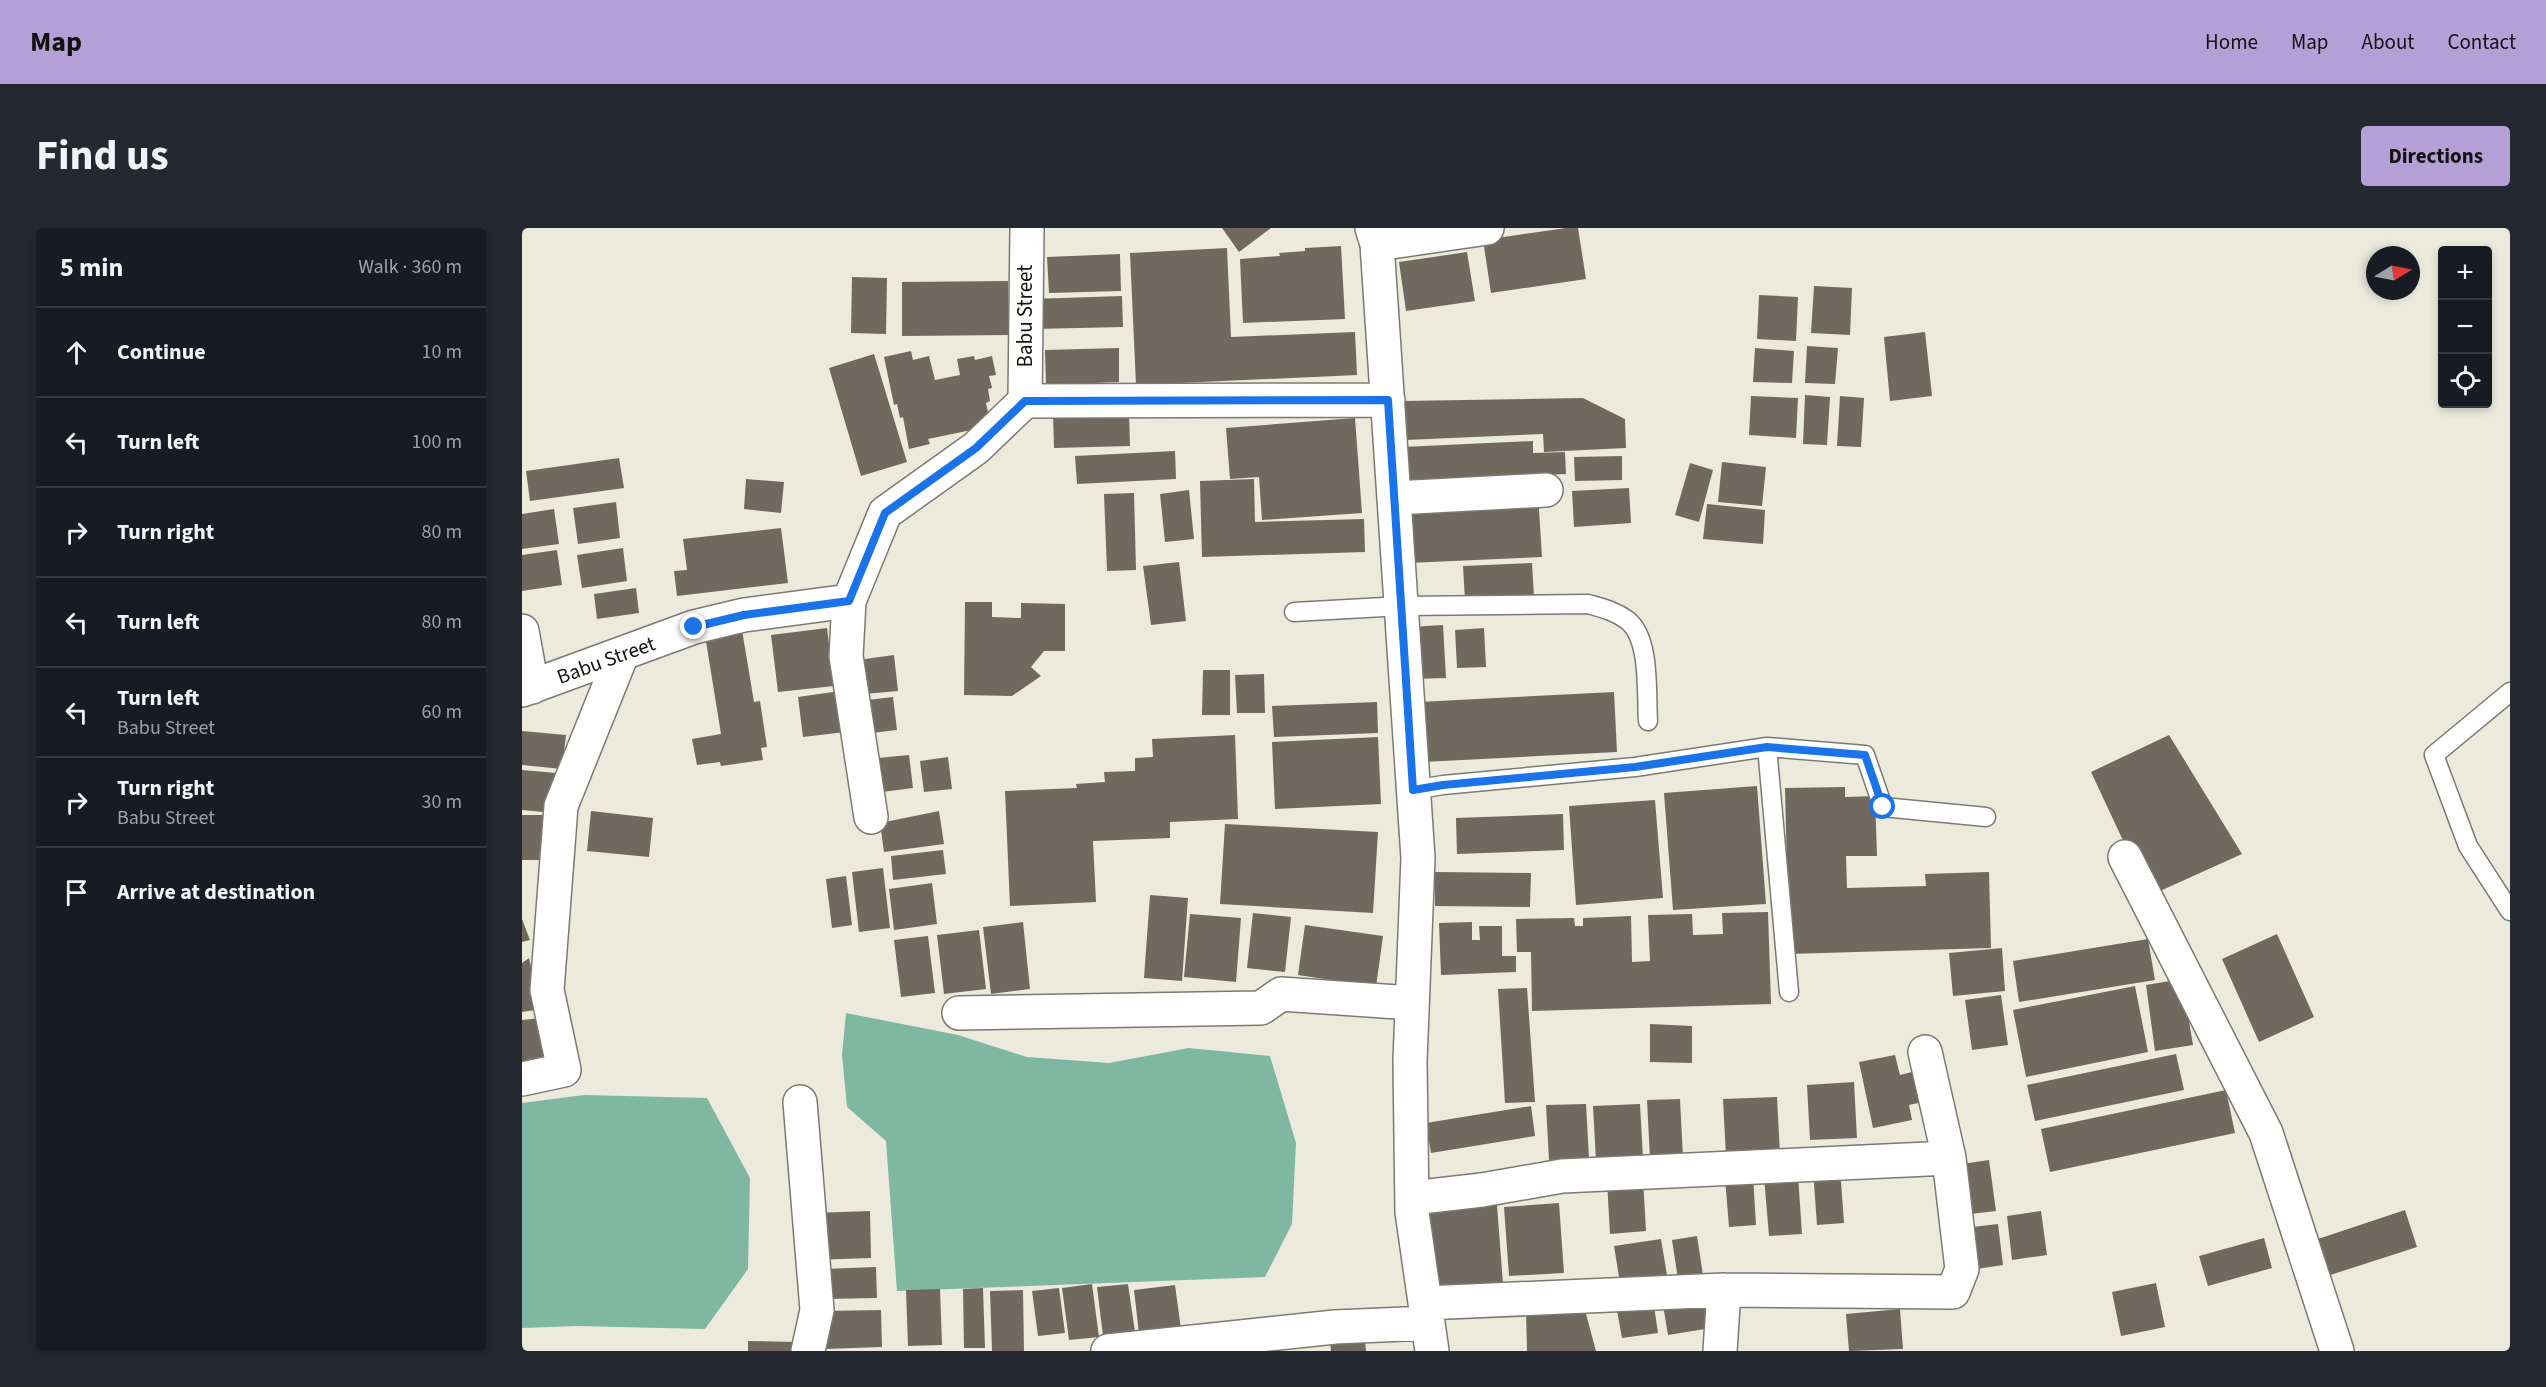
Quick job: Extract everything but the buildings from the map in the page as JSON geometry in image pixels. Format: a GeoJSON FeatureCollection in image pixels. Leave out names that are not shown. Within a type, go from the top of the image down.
{"type":"FeatureCollection","features":[{"type":"Feature","properties":{"kind":"street","name":"Babu Street"},"geometry":{"type":"LineString","coordinates":[[1025,401],[1025,229],[1027,228]]}},
{"type":"Feature","properties":{"kind":"street"},"geometry":{"type":"LineString","coordinates":[[1428,1326],[1412,1212],[1412,1003],[1418,858],[1395,498],[1374,236],[1487,228]]}},
{"type":"Feature","properties":{"kind":"street"},"geometry":{"type":"LineString","coordinates":[[871,817],[846,656],[849,601],[885,513],[976,448],[1025,401],[1388,400]]}},
{"type":"Feature","properties":{"kind":"street"},"geometry":{"type":"LineString","coordinates":[[1395,498],[1546,490]]}},
{"type":"Feature","properties":{"kind":"street","name":"Babu Street"},"geometry":{"type":"LineString","coordinates":[[527,689],[704,624],[744,615],[849,601]]}},
{"type":"Feature","properties":{"kind":"street"},"geometry":{"type":"LineString","coordinates":[[522,631],[527,689]]}},
{"type":"Feature","properties":{"kind":"street"},"geometry":{"type":"LineString","coordinates":[[522,1079],[564,1070],[546,990],[561,806],[622,654]]}},
{"type":"Feature","properties":{"kind":"street"},"geometry":{"type":"LineString","coordinates":[[2125,857],[2266,1133],[2337,1351]]}},
{"type":"Feature","properties":{"kind":"street"},"geometry":{"type":"LineString","coordinates":[[959,1013],[1261,1008],[1281,994],[1412,1003]]}},
{"type":"Feature","properties":{"kind":"street"},"geometry":{"type":"LineString","coordinates":[[1108,1351],[1335,1328],[1428,1326],[1724,1290],[1953,1292],[1962,1269],[1949,1158],[1925,1052]]}},
{"type":"Feature","properties":{"kind":"street"},"geometry":{"type":"LineString","coordinates":[[800,1102],[817,1310],[808,1351]]}},
{"type":"Feature","properties":{"kind":"street"},"geometry":{"type":"LineString","coordinates":[[1412,1198],[1482,1190],[1562,1176],[1949,1158]]}},
{"type":"Feature","properties":{"kind":"street"},"geometry":{"type":"LineString","coordinates":[[1720,1351],[1724,1290]]}},
{"type":"Feature","properties":{"kind":"lane"},"geometry":{"type":"LineString","coordinates":[[1294,612],[1402,606],[1588,604],[1613,612],[1634,627],[1643,645],[1648,721]]}},
{"type":"Feature","properties":{"kind":"lane"},"geometry":{"type":"LineString","coordinates":[[2510,692],[2434,755],[2468,846],[2510,911]]}},
{"type":"Feature","properties":{"kind":"lane"},"geometry":{"type":"LineString","coordinates":[[1413,790],[1443,785],[1635,767],[1767,747],[1865,755],[1883,807],[1986,817]]}},
{"type":"Feature","properties":{"kind":"lane"},"geometry":{"type":"LineString","coordinates":[[1767,747],[1789,992]]}},
{"type":"Feature","properties":{"kind":"shaded area"},"geometry":{"type":"Polygon","coordinates":[[[846,1013],[958,1035],[1027,1057],[1109,1063],[1189,1048],[1270,1056],[1296,1143],[1292,1224],[1265,1277],[897,1291],[886,1141],[847,1107],[842,1055],[846,1013]]]}},
{"type":"Feature","properties":{"kind":"shaded area"},"geometry":{"type":"Polygon","coordinates":[[[584,1095],[707,1098],[750,1178],[748,1269],[705,1329],[577,1326],[522,1328],[522,1103],[584,1095]]]}},
{"type":"Feature","properties":{"kind":"route"},"geometry":{"type":"LineString","coordinates":[[694,627],[744,615],[849,601],[885,513],[976,448],[1025,401],[1388,400],[1413,790],[1443,785],[1635,767],[1767,747],[1865,755],[1883,807]]}}]}
